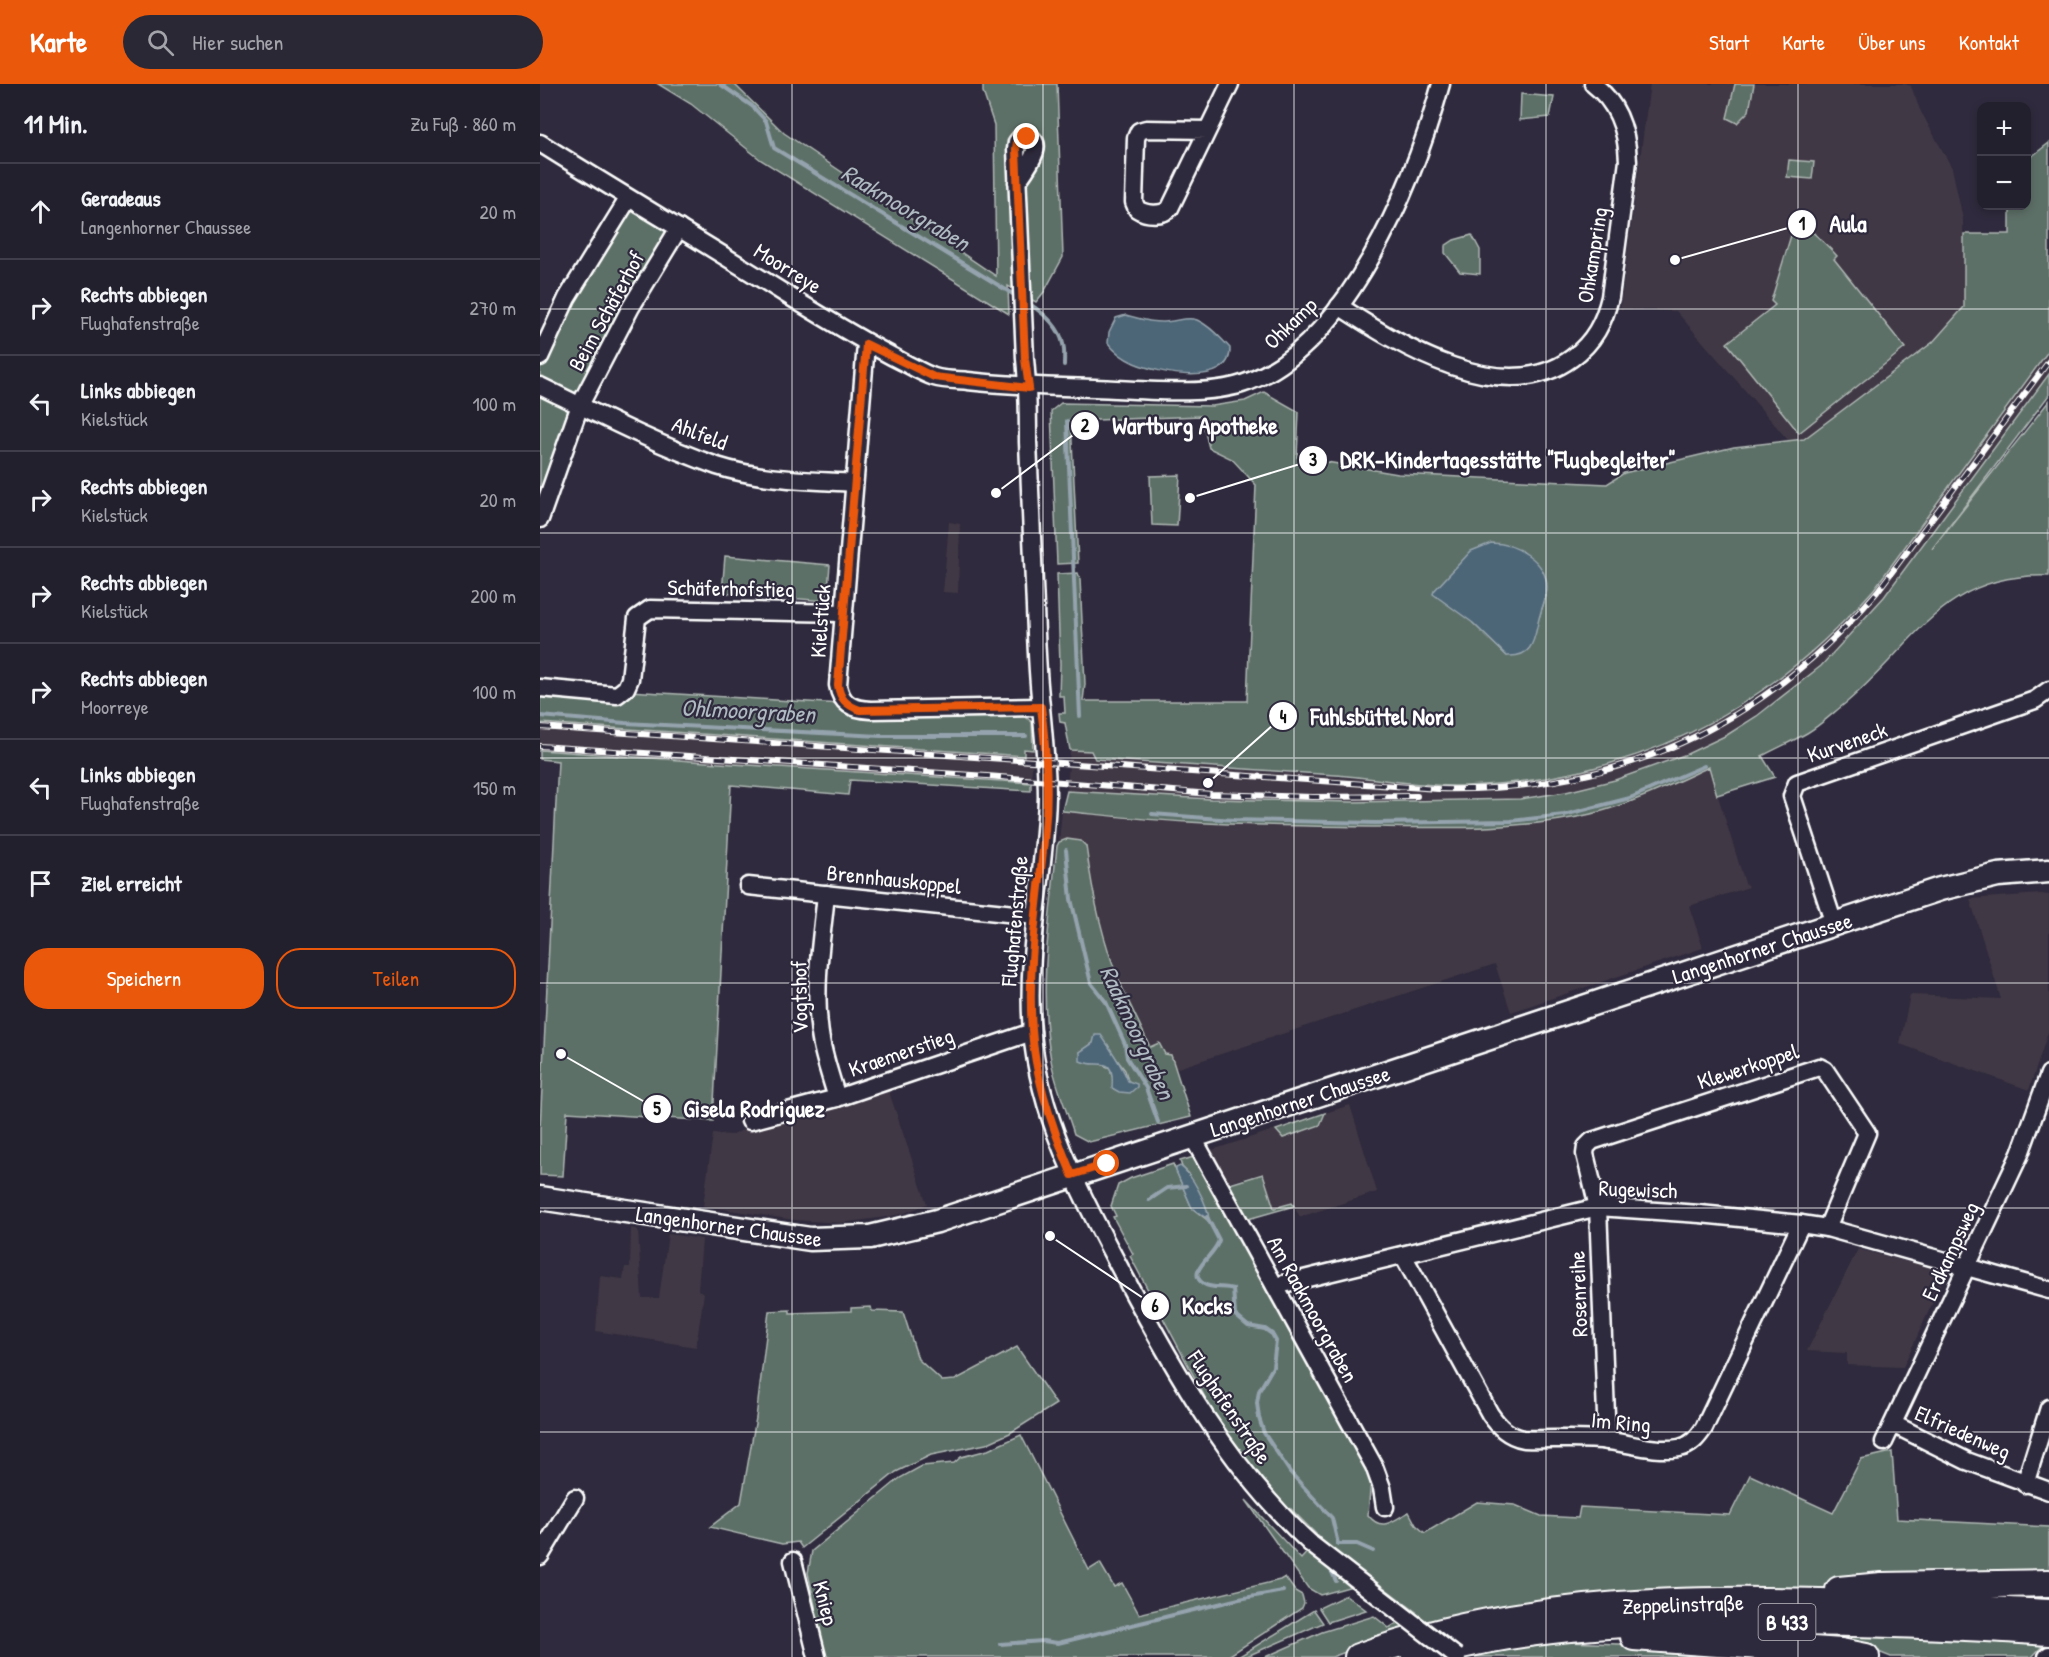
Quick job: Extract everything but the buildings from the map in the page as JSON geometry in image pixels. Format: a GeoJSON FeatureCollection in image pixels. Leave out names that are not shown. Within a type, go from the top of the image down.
{"type":"FeatureCollection","features":[{"type":"Feature","properties":{"kind":"highway"},"geometry":{"type":"LineString","coordinates":[[1774,1602],[1810,1593],[1882,1586],[2049,1583]]}},
{"type":"Feature","properties":{"kind":"highway","name":"Zeppelinstraße"},"geometry":{"type":"LineString","coordinates":[[1358,1657],[1444,1631],[1531,1614],[1653,1604],[1774,1602],[2049,1612]]}},
{"type":"Feature","properties":{"kind":"highway","name":"Zeppelinstraße"},"geometry":{"type":"LineString","coordinates":[[1415,1657],[1465,1644],[1526,1633],[1610,1625],[1690,1621],[1954,1625],[2049,1632]]}},
{"type":"Feature","properties":{"kind":"highway"},"geometry":{"type":"LineString","coordinates":[[1526,1633],[1641,1638],[1841,1652],[1866,1657]]}},
{"type":"Feature","properties":{"kind":"main road","name":"Langenhorner Chaussee"},"geometry":{"type":"LineString","coordinates":[[540,1198],[789,1237],[832,1240],[870,1238],[910,1229],[1959,884],[1998,875],[2049,871]]}},
{"type":"Feature","properties":{"kind":"street"},"geometry":{"type":"LineString","coordinates":[[1207,130],[1146,129],[1139,131],[1134,202],[1137,209],[1143,213],[1168,211],[1230,84]]}},
{"type":"Feature","properties":{"kind":"street","name":"Ohkamp"},"geometry":{"type":"LineString","coordinates":[[1029,388],[1057,386],[1206,390],[1241,384],[1263,376],[1298,353],[1339,306],[1392,218],[1426,134],[1441,84]]}},
{"type":"Feature","properties":{"kind":"street","name":"Ohkampring"},"geometry":{"type":"LineString","coordinates":[[1339,306],[1379,332],[1417,351],[1482,374],[1506,377],[1545,372],[1563,364],[1580,352],[1601,327],[1606,316],[1614,276],[1629,161],[1628,144],[1621,119],[1611,101],[1593,84]]}},
{"type":"Feature","properties":{"kind":"street","name":"Moorreye"},"geometry":{"type":"LineString","coordinates":[[540,143],[866,344],[934,377],[1029,388]]}},
{"type":"Feature","properties":{"kind":"street","name":"Flughafenstraße"},"geometry":{"type":"LineString","coordinates":[[1017,182],[1029,388],[1029,442],[1047,798],[1031,978],[1032,1032],[1045,1095],[1059,1144],[1072,1175],[1144,1313],[1197,1403],[1263,1495],[1311,1544],[1457,1657]]}},
{"type":"Feature","properties":{"kind":"street","name":"Beim Schäferhof"},"geometry":{"type":"LineString","coordinates":[[540,357],[567,298],[628,199]]}},
{"type":"Feature","properties":{"kind":"street","name":"Beim Schäferhof"},"geometry":{"type":"LineString","coordinates":[[540,519],[580,405],[632,307],[679,228]]}},
{"type":"Feature","properties":{"kind":"street","name":"Kielstück"},"geometry":{"type":"LineString","coordinates":[[866,344],[838,685],[842,699],[851,707],[871,710],[1041,707]]}},
{"type":"Feature","properties":{"kind":"street","name":"Ahlfeld"},"geometry":{"type":"LineString","coordinates":[[540,386],[718,466],[771,477],[854,483]]}},
{"type":"Feature","properties":{"kind":"street","name":"Schäferhofstieg"},"geometry":{"type":"LineString","coordinates":[[540,688],[617,695],[626,688],[630,679],[638,618],[650,609],[843,613]]}},
{"type":"Feature","properties":{"kind":"street","name":"Kurveneck"},"geometry":{"type":"LineString","coordinates":[[1834,924],[1792,796],[1797,783],[2017,707],[2035,700],[2049,690]]}},
{"type":"Feature","properties":{"kind":"street","name":"Brennhauskoppel"},"geometry":{"type":"LineString","coordinates":[[748,886],[1035,916]]}},
{"type":"Feature","properties":{"kind":"street","name":"Vogtshof"},"geometry":{"type":"LineString","coordinates":[[826,894],[817,1009],[825,1059],[837,1098]]}},
{"type":"Feature","properties":{"kind":"street","name":"Kraemerstieg"},"geometry":{"type":"LineString","coordinates":[[750,1121],[837,1098],[1032,1032]]}},
{"type":"Feature","properties":{"kind":"street","name":"Klewerkoppel"},"geometry":{"type":"LineString","coordinates":[[1586,1147],[1592,1141],[1819,1067],[1825,1070],[1867,1133],[1827,1228]]}},
{"type":"Feature","properties":{"kind":"street","name":"Erdkampsweg"},"geometry":{"type":"LineString","coordinates":[[1884,1442],[2019,1154],[2049,1074]]}},
{"type":"Feature","properties":{"kind":"street","name":"Am Raakmoorgraben"},"geometry":{"type":"LineString","coordinates":[[1192,1137],[1374,1466],[1382,1488],[1385,1507]]}},
{"type":"Feature","properties":{"kind":"street","name":"Rosenreihe"},"geometry":{"type":"LineString","coordinates":[[1586,1147],[1585,1159],[1598,1207],[1607,1441]]}},
{"type":"Feature","properties":{"kind":"street","name":"Rugewisch"},"geometry":{"type":"LineString","coordinates":[[1275,1286],[1598,1207],[1700,1214],[1827,1228],[2049,1290]]}},
{"type":"Feature","properties":{"kind":"street","name":"Im Ring"},"geometry":{"type":"LineString","coordinates":[[1403,1255],[1490,1414],[1501,1428],[1515,1437],[1524,1439],[1607,1441],[1648,1447],[1678,1448],[1697,1438],[1710,1418],[1801,1224]]}},
{"type":"Feature","properties":{"kind":"street"},"geometry":{"type":"LineString","coordinates":[[2025,1484],[2049,1408]]}},
{"type":"Feature","properties":{"kind":"street","name":"Elfriedenweg"},"geometry":{"type":"LineString","coordinates":[[1893,1425],[1967,1461],[2049,1491]]}},
{"type":"Feature","properties":{"kind":"street"},"geometry":{"type":"LineString","coordinates":[[540,1556],[575,1498]]}},
{"type":"Feature","properties":{"kind":"street","name":"Kniep"},"geometry":{"type":"LineString","coordinates":[[793,1561],[816,1657]]}},
{"type":"Feature","properties":{"kind":"shaded area"},"geometry":{"type":"Polygon","coordinates":[[[1650,84],[1905,84],[1911,86],[1920,110],[1952,168],[1963,219],[1964,307],[1933,342],[1804,439],[1788,440],[1676,311],[1620,309],[1650,84]]]}},
{"type":"Feature","properties":{"kind":"shaded area"},"geometry":{"type":"Polygon","coordinates":[[[2049,350],[2049,375],[1884,597],[1858,627],[1821,666],[1781,698],[1727,735],[1687,754],[1615,780],[1566,792],[1520,799],[1352,802],[1211,799],[1067,791],[1070,750],[1092,751],[1095,759],[1464,786],[1562,776],[1646,753],[1680,738],[1748,702],[1773,684],[1847,620],[1874,589],[2049,350]]]}},
{"type":"Feature","properties":{"kind":"shaded area"},"geometry":{"type":"Polygon","coordinates":[[[949,522],[960,524],[958,593],[943,592],[949,522]]]}},
{"type":"Feature","properties":{"kind":"shaded area"},"geometry":{"type":"Polygon","coordinates":[[[540,723],[1023,756],[1024,749],[1033,750],[1031,783],[540,750],[540,723]]]}},
{"type":"Feature","properties":{"kind":"shaded area"},"geometry":{"type":"Polygon","coordinates":[[[1709,767],[1745,883],[1749,887],[1689,906],[1703,948],[1511,1012],[1495,964],[1175,1069],[1171,1055],[1165,1054],[1159,1044],[1150,1047],[1119,979],[1101,927],[1092,890],[1086,846],[1063,840],[1059,842],[1062,811],[1187,822],[1419,828],[1520,825],[1564,820],[1633,802],[1709,767]]]}},
{"type":"Feature","properties":{"kind":"shaded area"},"geometry":{"type":"Polygon","coordinates":[[[2049,895],[2049,1029],[2029,1090],[1900,1044],[1910,995],[2001,999],[1970,899],[2049,895]]]}},
{"type":"Feature","properties":{"kind":"shaded area"},"geometry":{"type":"Polygon","coordinates":[[[887,1086],[927,1204],[905,1213],[841,1223],[795,1220],[703,1206],[713,1134],[733,1135],[744,1129],[820,1109],[887,1086]]]}},
{"type":"Feature","properties":{"kind":"shaded area"},"geometry":{"type":"Polygon","coordinates":[[[1350,1105],[1377,1192],[1300,1217],[1292,1203],[1274,1208],[1262,1173],[1227,1183],[1213,1157],[1212,1150],[1350,1105]]]}},
{"type":"Feature","properties":{"kind":"shaded area"},"geometry":{"type":"Polygon","coordinates":[[[631,1228],[638,1230],[642,1298],[659,1298],[668,1234],[702,1239],[698,1290],[704,1293],[696,1347],[596,1331],[600,1276],[623,1279],[625,1267],[630,1267],[631,1228]]]}},
{"type":"Feature","properties":{"kind":"shaded area"},"geometry":{"type":"Polygon","coordinates":[[[1858,1249],[1940,1270],[1944,1278],[1903,1367],[1847,1365],[1847,1353],[1807,1351],[1858,1249]]]}},
{"type":"Feature","properties":{"kind":"green space"},"geometry":{"type":"Polygon","coordinates":[[[658,84],[734,84],[784,133],[996,276],[994,125],[983,92],[983,84],[1057,84],[1063,257],[1036,302],[1008,286],[1009,314],[761,160],[691,104],[658,84]]]}},
{"type":"Feature","properties":{"kind":"green space"},"geometry":{"type":"Polygon","coordinates":[[[1735,84],[1754,84],[1749,111],[1737,123],[1727,118],[1735,84]]]}},
{"type":"Feature","properties":{"kind":"green space"},"geometry":{"type":"Polygon","coordinates":[[[1521,94],[1554,97],[1550,117],[1520,120],[1521,94]]]}},
{"type":"Feature","properties":{"kind":"green space"},"geometry":{"type":"Polygon","coordinates":[[[2049,143],[2049,350],[1874,589],[1832,633],[1787,672],[1741,705],[1691,732],[1639,754],[1585,770],[1527,781],[1466,786],[1095,759],[1091,751],[1070,750],[1065,723],[1060,722],[1059,713],[1065,713],[1064,696],[1059,696],[1057,574],[1078,573],[1080,579],[1085,684],[1083,701],[1247,701],[1256,485],[1232,459],[1209,448],[1201,416],[1071,421],[1078,563],[1057,564],[1051,411],[1061,403],[1212,406],[1245,401],[1264,392],[1299,412],[1297,457],[1398,474],[1607,484],[1624,473],[1734,447],[1804,439],[1933,342],[1964,307],[1964,234],[2010,234],[2010,210],[2031,210],[2031,157],[2049,143]],[[1546,596],[1473,623],[1507,656],[1539,618],[1546,596]]]}},
{"type":"Feature","properties":{"kind":"green space"},"geometry":{"type":"Polygon","coordinates":[[[1789,160],[1814,162],[1812,179],[1787,177],[1789,160]]]}},
{"type":"Feature","properties":{"kind":"green space"},"geometry":{"type":"Polygon","coordinates":[[[628,207],[670,234],[540,502],[540,366],[577,291],[628,207]]]}},
{"type":"Feature","properties":{"kind":"green space"},"geometry":{"type":"Polygon","coordinates":[[[1796,219],[1803,222],[1837,256],[1834,259],[1905,348],[1799,433],[1727,343],[1775,305],[1771,301],[1796,219]]]}},
{"type":"Feature","properties":{"kind":"green space"},"geometry":{"type":"Polygon","coordinates":[[[1472,235],[1480,250],[1480,274],[1460,272],[1445,253],[1445,246],[1454,240],[1472,235]]]}},
{"type":"Feature","properties":{"kind":"green space"},"geometry":{"type":"Polygon","coordinates":[[[2049,374],[2049,395],[1932,549],[2049,401],[2049,576],[2013,578],[1983,586],[1957,599],[1934,615],[1847,702],[1807,733],[1762,756],[1775,777],[1717,795],[1709,767],[1606,810],[1539,823],[1485,827],[1236,824],[1156,820],[1062,811],[1067,791],[1211,799],[1352,802],[1520,799],[1566,792],[1615,780],[1687,754],[1727,735],[1757,716],[1821,666],[1884,597],[2049,374]]]}},
{"type":"Feature","properties":{"kind":"green space"},"geometry":{"type":"Polygon","coordinates":[[[1180,475],[1177,526],[1152,525],[1150,476],[1180,475]]]}},
{"type":"Feature","properties":{"kind":"green space"},"geometry":{"type":"Polygon","coordinates":[[[725,556],[830,565],[827,601],[722,593],[725,556]]]}},
{"type":"Feature","properties":{"kind":"green space"},"geometry":{"type":"Polygon","coordinates":[[[629,691],[1023,715],[1032,722],[1033,750],[1024,749],[1024,756],[540,723],[540,692],[629,691]]]}},
{"type":"Feature","properties":{"kind":"green space"},"geometry":{"type":"Polygon","coordinates":[[[540,750],[1031,783],[1031,791],[850,780],[848,795],[731,785],[713,1121],[567,1112],[563,1176],[540,1175],[540,1129],[558,761],[540,759],[540,750]]]}},
{"type":"Feature","properties":{"kind":"green space"},"geometry":{"type":"Polygon","coordinates":[[[1067,839],[1081,841],[1086,846],[1098,914],[1113,964],[1150,1047],[1159,1043],[1165,1054],[1171,1055],[1191,1117],[1089,1142],[1074,1134],[1053,1069],[1045,1007],[1046,953],[1059,842],[1067,839]],[[1093,1043],[1080,1052],[1090,1062],[1110,1068],[1113,1079],[1131,1082],[1128,1081],[1125,1070],[1108,1045],[1093,1043]]]}},
{"type":"Feature","properties":{"kind":"green space"},"geometry":{"type":"Polygon","coordinates":[[[1325,1113],[1320,1125],[1283,1138],[1276,1130],[1325,1113]]]}},
{"type":"Feature","properties":{"kind":"green space"},"geometry":{"type":"Polygon","coordinates":[[[1194,1157],[1369,1468],[1371,1479],[1368,1515],[1378,1523],[1388,1523],[1409,1512],[1416,1525],[1425,1533],[1477,1502],[1515,1505],[1541,1516],[1578,1518],[1580,1507],[1730,1515],[1750,1475],[1833,1513],[1861,1459],[1892,1452],[1897,1519],[2049,1527],[2049,1579],[1790,1589],[1628,1592],[1576,1596],[1523,1603],[1447,1618],[1396,1633],[1332,1657],[1265,1657],[1322,1632],[1374,1616],[1389,1628],[1416,1612],[1374,1580],[1320,1595],[1308,1588],[1246,1500],[1301,1559],[1320,1538],[1291,1509],[1287,1512],[1250,1469],[1215,1416],[1130,1256],[1133,1254],[1113,1217],[1116,1216],[1111,1206],[1118,1185],[1131,1178],[1173,1164],[1192,1208],[1206,1219],[1189,1174],[1180,1161],[1194,1157]]]}},
{"type":"Feature","properties":{"kind":"green space"},"geometry":{"type":"Polygon","coordinates":[[[1263,1174],[1274,1208],[1292,1203],[1294,1206],[1248,1219],[1230,1184],[1263,1174]]]}},
{"type":"Feature","properties":{"kind":"green space"},"geometry":{"type":"Polygon","coordinates":[[[871,1307],[872,1311],[903,1312],[918,1359],[942,1381],[955,1380],[1017,1347],[1056,1404],[1010,1433],[986,1444],[931,1455],[896,1472],[802,1548],[798,1542],[782,1544],[710,1527],[741,1503],[756,1418],[769,1311],[790,1310],[790,1313],[851,1311],[851,1308],[871,1307]]]}},
{"type":"Feature","properties":{"kind":"green space"},"geometry":{"type":"Polygon","coordinates":[[[1021,1435],[1089,1570],[1100,1563],[1114,1587],[1122,1583],[1139,1614],[1285,1577],[1295,1591],[1302,1595],[1304,1603],[1302,1608],[1227,1657],[826,1657],[808,1573],[812,1551],[900,1478],[922,1466],[954,1463],[961,1457],[988,1450],[1021,1435]]]}},
{"type":"Feature","properties":{"kind":"green space"},"geometry":{"type":"Polygon","coordinates":[[[1346,1595],[1366,1610],[1328,1622],[1319,1608],[1346,1595]]]}},
{"type":"Feature","properties":{"kind":"green space"},"geometry":{"type":"Polygon","coordinates":[[[1314,1610],[1323,1623],[1245,1657],[1238,1657],[1314,1610]]]}},
{"type":"Feature","properties":{"kind":"green space"},"geometry":{"type":"Polygon","coordinates":[[[1811,1629],[2045,1643],[2032,1657],[1891,1657],[1866,1647],[1676,1630],[1811,1629]]]}},
{"type":"Feature","properties":{"kind":"green space"},"geometry":{"type":"Polygon","coordinates":[[[1567,1642],[1669,1646],[1786,1657],[1465,1657],[1532,1644],[1567,1642]]]}},
{"type":"Feature","properties":{"kind":"water"},"geometry":{"type":"Polygon","coordinates":[[[1126,315],[1159,322],[1197,320],[1211,329],[1230,348],[1227,361],[1219,369],[1191,375],[1159,371],[1134,363],[1108,343],[1109,332],[1116,318],[1126,315]]]}},
{"type":"Feature","properties":{"kind":"water"},"geometry":{"type":"Polygon","coordinates":[[[1491,543],[1510,546],[1528,555],[1536,561],[1546,578],[1546,595],[1535,637],[1529,649],[1516,656],[1507,656],[1473,623],[1433,594],[1471,551],[1491,543]]]}},
{"type":"Feature","properties":{"kind":"water"},"geometry":{"type":"Polygon","coordinates":[[[1095,1035],[1101,1035],[1128,1081],[1137,1084],[1137,1087],[1130,1093],[1119,1092],[1112,1088],[1111,1070],[1108,1066],[1080,1061],[1080,1052],[1093,1043],[1095,1035]]]}},
{"type":"Feature","properties":{"kind":"water"},"geometry":{"type":"Polygon","coordinates":[[[1180,1166],[1199,1190],[1209,1220],[1192,1208],[1176,1171],[1176,1168],[1180,1166]]]}},
{"type":"Feature","properties":{"kind":"waterway","name":"Raakmoorgraben"},"geometry":{"type":"LineString","coordinates":[[720,84],[752,106],[766,121],[774,148],[1016,296]]}},
{"type":"Feature","properties":{"kind":"waterway","name":"Raakmoorgraben"},"geometry":{"type":"LineString","coordinates":[[1028,303],[1044,315],[1058,332],[1064,347],[1064,365]]}},
{"type":"Feature","properties":{"kind":"waterway","name":"Raakmoorgraben"},"geometry":{"type":"LineString","coordinates":[[1067,421],[1080,716]]}},
{"type":"Feature","properties":{"kind":"waterway","name":"Ohlmoorgraben"},"geometry":{"type":"LineString","coordinates":[[540,716],[625,723],[880,736],[1026,736]]}},
{"type":"Feature","properties":{"kind":"waterway"},"geometry":{"type":"LineString","coordinates":[[1152,814],[1234,820],[1375,823],[1511,821],[1564,815],[1630,798],[1704,766]]}},
{"type":"Feature","properties":{"kind":"waterway","name":"Raakmoorgraben"},"geometry":{"type":"LineString","coordinates":[[1066,850],[1071,899],[1091,983],[1106,1002],[1125,1044],[1127,1058],[1146,1088],[1158,1122]]}},
{"type":"Feature","properties":{"kind":"waterway"},"geometry":{"type":"LineString","coordinates":[[1149,1200],[1167,1188],[1186,1186]]}},
{"type":"Feature","properties":{"kind":"waterway","name":"Raakmoorgraben"},"geometry":{"type":"LineString","coordinates":[[1207,1217],[1219,1240],[1199,1269],[1197,1274],[1199,1279],[1207,1286],[1233,1289],[1235,1315],[1248,1326],[1265,1329],[1276,1341],[1273,1367],[1259,1391],[1257,1403],[1259,1418],[1264,1433],[1290,1472],[1332,1518],[1338,1544]]}},
{"type":"Feature","properties":{"kind":"waterway"},"geometry":{"type":"LineString","coordinates":[[1339,1544],[1357,1544],[1373,1551]]}},
{"type":"Feature","properties":{"kind":"waterway","name":"Raakmoorgraben"},"geometry":{"type":"LineString","coordinates":[[1330,1568],[1336,1581]]}},
{"type":"Feature","properties":{"kind":"waterway"},"geometry":{"type":"LineString","coordinates":[[1000,1644],[1043,1641],[1058,1643],[1239,1599],[1283,1591]]}},
{"type":"Feature","properties":{"kind":"railway"},"geometry":{"type":"LineString","coordinates":[[540,727],[1438,789],[1503,787],[1566,779],[1625,764],[1681,743],[1734,715],[1785,681],[1832,640],[1877,592],[2049,361]]}},
{"type":"Feature","properties":{"kind":"railway"},"geometry":{"type":"LineString","coordinates":[[540,746],[987,776],[1211,794],[1313,797],[1417,796]]}},
{"type":"Feature","properties":{"kind":"place","name":"Aula"},"geometry":{"type":"Point","coordinates":[1675,260]}},
{"type":"Feature","properties":{"kind":"place","name":"Wartburg Apotheke"},"geometry":{"type":"Point","coordinates":[996,493]}},
{"type":"Feature","properties":{"kind":"place","name":"DRK-Kindertagesstätte \"Flugbegleiter\""},"geometry":{"type":"Point","coordinates":[1190,498]}},
{"type":"Feature","properties":{"kind":"place","name":"Fuhlsbüttel Nord"},"geometry":{"type":"Point","coordinates":[1208,783]}},
{"type":"Feature","properties":{"kind":"place","name":"Gisela Rodriguez"},"geometry":{"type":"Point","coordinates":[561,1054]}},
{"type":"Feature","properties":{"kind":"place","name":"Kocks"},"geometry":{"type":"Point","coordinates":[1050,1236]}},
{"type":"Feature","properties":{"kind":"route"},"geometry":{"type":"LineString","coordinates":[[1027,137],[1021,137],[1016,149],[1025,359],[1029,388],[934,377],[866,344],[838,685],[839,693],[846,704],[860,710],[1041,707],[1046,751],[1047,798],[1032,946],[1030,999],[1032,1032],[1037,1066],[1045,1095],[1059,1144],[1072,1175],[1107,1164]]}}]}
